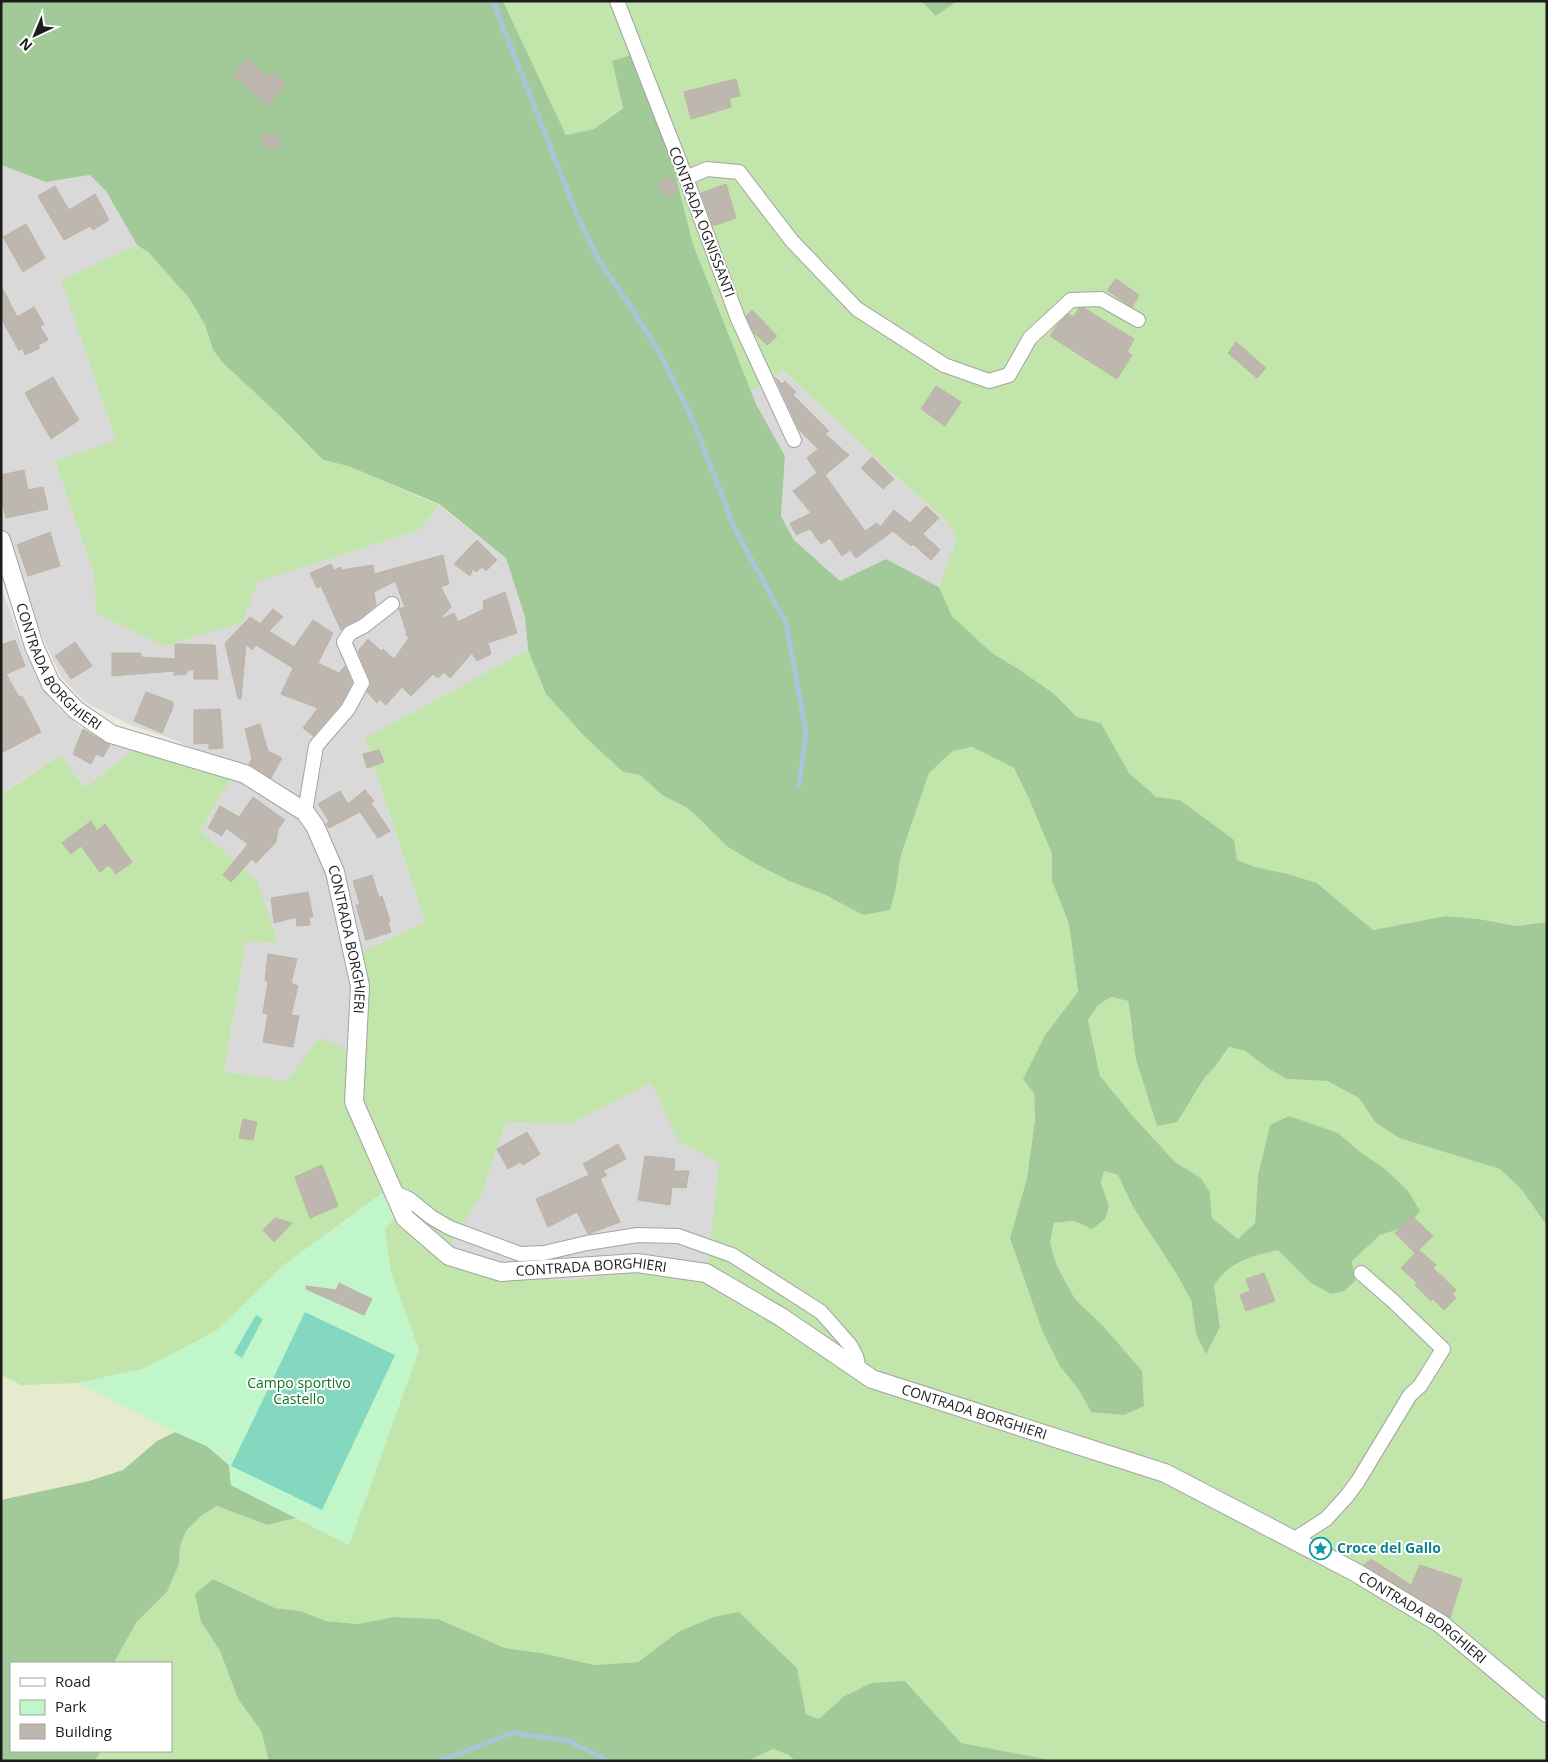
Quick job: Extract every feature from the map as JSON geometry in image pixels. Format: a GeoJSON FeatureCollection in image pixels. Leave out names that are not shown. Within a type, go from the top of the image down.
{"type":"FeatureCollection","features":[{"type":"Feature","properties":{"kind":"street","name":"CONTRADA OGNISSANTI"},"geometry":{"type":"LineString","coordinates":[[616,1],[686,178],[738,319],[794,440]]}},
{"type":"Feature","properties":{"kind":"street"},"geometry":{"type":"LineString","coordinates":[[686,178],[707,169],[739,172],[792,241],[857,309],[944,365],[989,381],[1009,375],[1030,338],[1071,300],[1101,299],[1138,320]]}},
{"type":"Feature","properties":{"kind":"street","name":"CONTRADA BORGHIERI"},"geometry":{"type":"LineString","coordinates":[[1,540],[34,646],[51,684],[76,710],[111,734],[245,774],[304,812],[315,826],[335,872],[360,986],[354,1102],[404,1218],[449,1256],[501,1272],[637,1263],[706,1272],[781,1317],[872,1379],[1165,1473],[1294,1540],[1354,1572],[1441,1624],[1547,1713]]}},
{"type":"Feature","properties":{"kind":"street"},"geometry":{"type":"LineString","coordinates":[[304,812],[316,746],[348,709],[362,683],[344,642],[350,633],[364,626],[392,604]]}},
{"type":"Feature","properties":{"kind":"street"},"geometry":{"type":"LineString","coordinates":[[393,1192],[409,1199],[431,1217],[450,1228],[520,1254],[544,1253],[587,1243],[638,1235],[678,1236],[732,1255],[821,1312],[850,1345],[856,1356],[859,1370]]}},
{"type":"Feature","properties":{"kind":"street"},"geometry":{"type":"LineString","coordinates":[[1294,1540],[1326,1519],[1347,1496],[1410,1395],[1420,1386],[1443,1349],[1393,1300],[1361,1273]]}},
{"type":"Feature","properties":{"kind":"shaded area"},"geometry":{"type":"Polygon","coordinates":[[[1,165],[46,182],[90,175],[106,191],[137,245],[62,280],[116,440],[55,461],[94,575],[96,613],[257,582],[420,530],[439,505],[507,558],[525,617],[528,650],[365,738],[425,922],[356,956],[360,1056],[287,1081],[224,1072],[246,941],[278,943],[258,882],[200,830],[236,771],[173,739],[130,725],[85,702],[61,677],[32,614],[1,522],[1,165]]]}},
{"type":"Feature","properties":{"kind":"shaded area"},"geometry":{"type":"Polygon","coordinates":[[[783,370],[898,478],[944,518],[957,538],[939,587],[886,559],[840,581],[794,540],[781,516],[785,456],[751,392],[783,370]]]}},
{"type":"Feature","properties":{"kind":"shaded area"},"geometry":{"type":"Polygon","coordinates":[[[1,587],[22,644],[57,707],[87,733],[134,749],[85,788],[60,755],[3,793],[1,790],[1,587]]]}},
{"type":"Feature","properties":{"kind":"shaded area"},"geometry":{"type":"Polygon","coordinates":[[[651,1083],[679,1142],[719,1163],[706,1279],[575,1280],[513,1278],[445,1252],[482,1194],[506,1122],[569,1124],[651,1083]]]}},
{"type":"Feature","properties":{"kind":"green space"},"geometry":{"type":"Polygon","coordinates":[[[1,1],[503,1],[566,135],[594,129],[623,108],[612,61],[632,55],[672,161],[693,244],[756,404],[785,456],[781,516],[794,540],[840,581],[886,559],[939,587],[952,616],[992,653],[1053,693],[1077,717],[1101,723],[1129,773],[1156,797],[1180,800],[1234,840],[1237,860],[1255,867],[1317,883],[1373,930],[1445,916],[1479,919],[1517,926],[1547,922],[1547,1226],[1521,1189],[1500,1169],[1399,1138],[1375,1122],[1359,1098],[1327,1081],[1287,1079],[1269,1069],[1245,1051],[1229,1047],[1205,1077],[1177,1122],[1157,1126],[1136,1059],[1128,1001],[1111,997],[1098,1005],[1088,1020],[1100,1076],[1132,1115],[1175,1162],[1201,1178],[1210,1192],[1212,1218],[1238,1239],[1255,1223],[1258,1176],[1270,1125],[1289,1116],[1338,1133],[1360,1152],[1385,1169],[1408,1191],[1420,1211],[1412,1221],[1399,1229],[1380,1235],[1352,1261],[1355,1281],[1344,1291],[1331,1294],[1311,1283],[1278,1250],[1250,1258],[1235,1265],[1214,1285],[1220,1327],[1206,1354],[1196,1334],[1191,1300],[1176,1273],[1133,1207],[1118,1175],[1104,1171],[1101,1183],[1109,1206],[1105,1219],[1092,1229],[1074,1221],[1054,1223],[1050,1243],[1057,1266],[1075,1299],[1103,1326],[1142,1371],[1144,1406],[1124,1415],[1091,1412],[1079,1390],[1060,1366],[1042,1330],[1010,1238],[1027,1178],[1035,1119],[1034,1093],[1023,1079],[1045,1035],[1078,992],[1069,924],[1052,881],[1052,854],[1014,768],[972,747],[953,751],[929,773],[901,855],[896,888],[890,910],[863,915],[826,895],[789,881],[758,865],[728,847],[689,809],[662,795],[640,775],[623,772],[585,737],[546,694],[528,650],[525,617],[506,558],[439,504],[348,466],[323,460],[283,419],[224,364],[213,350],[205,325],[189,298],[148,252],[137,245],[106,191],[90,175],[46,182],[1,165],[1,1]]]}},
{"type":"Feature","properties":{"kind":"green space"},"geometry":{"type":"Polygon","coordinates":[[[503,1],[921,1],[936,16],[957,1],[1547,1],[1547,922],[1517,926],[1479,919],[1445,916],[1373,930],[1317,883],[1255,867],[1237,860],[1181,800],[1156,798],[1129,773],[1101,723],[1077,717],[1053,693],[992,653],[952,616],[939,587],[957,538],[944,518],[898,478],[783,370],[751,392],[693,244],[672,161],[612,61],[623,107],[594,129],[566,135],[503,1]]]}},
{"type":"Feature","properties":{"kind":"green space"},"geometry":{"type":"Polygon","coordinates":[[[921,1],[957,1],[936,16],[921,1]]]}},
{"type":"Feature","properties":{"kind":"green space"},"geometry":{"type":"Polygon","coordinates":[[[137,245],[148,252],[189,298],[205,325],[213,350],[224,364],[283,419],[323,460],[348,466],[439,505],[420,530],[257,582],[243,622],[164,646],[96,613],[94,575],[55,461],[116,440],[61,280],[137,245]]]}},
{"type":"Feature","properties":{"kind":"green space"},"geometry":{"type":"Polygon","coordinates":[[[528,650],[546,694],[585,737],[623,772],[640,775],[662,795],[689,809],[707,827],[758,865],[789,881],[826,895],[896,888],[901,855],[929,773],[953,751],[972,747],[1014,768],[1052,854],[1052,881],[1069,924],[1078,993],[1045,1035],[1024,1078],[1034,1093],[1035,1119],[1027,1178],[1010,1238],[1031,1298],[1091,1412],[1103,1326],[1075,1299],[1057,1266],[1050,1243],[1054,1223],[1074,1221],[1092,1229],[1109,1206],[1101,1183],[1104,1171],[1118,1175],[1133,1207],[1176,1273],[1191,1300],[1196,1334],[1220,1327],[1214,1285],[1228,1270],[1242,1261],[1278,1250],[1311,1283],[1355,1281],[1352,1261],[1380,1235],[1399,1229],[1360,1152],[1338,1133],[1315,1126],[1258,1176],[1255,1223],[1238,1239],[1212,1218],[1210,1192],[1201,1178],[1175,1162],[1132,1115],[1100,1076],[1088,1020],[1098,1005],[1111,997],[1128,1001],[1131,1027],[1157,1125],[1197,1091],[1205,1077],[1229,1047],[1245,1051],[1269,1069],[1287,1079],[1327,1081],[1359,1098],[1375,1122],[1399,1138],[1501,1169],[1521,1189],[1547,1226],[1547,1761],[1046,1761],[1045,1759],[961,1743],[905,1681],[843,1697],[819,1719],[806,1714],[797,1668],[739,1612],[678,1632],[638,1662],[595,1665],[542,1653],[505,1648],[438,1619],[394,1617],[358,1624],[326,1621],[300,1611],[275,1608],[213,1579],[201,1622],[220,1651],[238,1699],[261,1731],[269,1761],[95,1761],[100,1752],[172,1752],[172,1662],[115,1662],[136,1623],[167,1592],[179,1564],[180,1546],[186,1531],[202,1515],[217,1506],[267,1525],[296,1518],[349,1545],[419,1350],[391,1273],[385,1230],[388,1189],[284,1265],[216,1331],[143,1369],[78,1383],[21,1385],[1,1375],[1,790],[4,793],[60,755],[85,788],[134,749],[236,771],[200,830],[258,882],[278,943],[246,941],[224,1072],[287,1081],[320,1037],[359,1056],[356,955],[425,922],[365,738],[528,650]],[[651,1083],[569,1124],[506,1122],[482,1194],[445,1252],[513,1278],[575,1280],[644,1272],[706,1278],[719,1163],[679,1142],[651,1083]]]}},
{"type":"Feature","properties":{"kind":"green space","name":"Campo sportivo Castello"},"geometry":{"type":"Polygon","coordinates":[[[388,1189],[399,1212],[385,1230],[391,1273],[419,1350],[349,1545],[231,1485],[229,1465],[207,1446],[78,1383],[143,1369],[216,1331],[284,1265],[388,1189]]]}},
{"type":"Feature","properties":{"kind":"green space"},"geometry":{"type":"Polygon","coordinates":[[[305,1312],[395,1355],[322,1510],[231,1466],[305,1312]]]}},
{"type":"Feature","properties":{"kind":"green space"},"geometry":{"type":"Polygon","coordinates":[[[256,1315],[263,1319],[242,1358],[234,1353],[256,1315]]]}},
{"type":"Feature","properties":{"kind":"green space"},"geometry":{"type":"Polygon","coordinates":[[[216,1331],[178,1434],[175,1432],[157,1441],[123,1470],[89,1481],[1,1500],[1,1375],[21,1385],[216,1331]]]}},
{"type":"Feature","properties":{"kind":"green space"},"geometry":{"type":"Polygon","coordinates":[[[175,1432],[207,1446],[229,1465],[231,1485],[296,1518],[267,1525],[217,1506],[202,1515],[186,1531],[180,1546],[179,1564],[167,1592],[136,1623],[115,1662],[10,1662],[10,1752],[100,1752],[95,1761],[1,1761],[1,1500],[89,1481],[123,1470],[157,1441],[175,1432]]]}},
{"type":"Feature","properties":{"kind":"green space"},"geometry":{"type":"Polygon","coordinates":[[[213,1579],[275,1608],[300,1611],[326,1621],[358,1624],[394,1617],[438,1619],[505,1648],[542,1653],[595,1665],[638,1662],[678,1632],[714,1617],[739,1612],[797,1668],[806,1714],[819,1719],[843,1697],[871,1683],[905,1681],[961,1743],[1045,1759],[1046,1761],[795,1761],[789,1755],[773,1749],[747,1761],[269,1761],[261,1731],[238,1699],[220,1651],[201,1622],[195,1594],[213,1579]]]}},
{"type":"Feature","properties":{"kind":"green space"},"geometry":{"type":"Polygon","coordinates":[[[773,1749],[789,1755],[795,1761],[747,1761],[773,1749]]]}},
{"type":"Feature","properties":{"kind":"building"},"geometry":{"type":"Polygon","coordinates":[[[246,59],[267,77],[272,71],[286,84],[268,106],[233,75],[246,59]]]}},
{"type":"Feature","properties":{"kind":"building"},"geometry":{"type":"Polygon","coordinates":[[[736,79],[740,96],[729,98],[731,107],[691,119],[684,92],[736,79]]]}},
{"type":"Feature","properties":{"kind":"building"},"geometry":{"type":"Polygon","coordinates":[[[278,133],[280,146],[263,148],[261,135],[278,133]]]}},
{"type":"Feature","properties":{"kind":"building"},"geometry":{"type":"Polygon","coordinates":[[[672,177],[678,192],[664,197],[659,182],[672,177]]]}},
{"type":"Feature","properties":{"kind":"building"},"geometry":{"type":"Polygon","coordinates":[[[726,184],[736,218],[713,226],[701,193],[726,184]]]}},
{"type":"Feature","properties":{"kind":"building"},"geometry":{"type":"Polygon","coordinates":[[[55,186],[69,210],[95,194],[109,220],[93,230],[90,226],[64,240],[38,196],[55,186]]]}},
{"type":"Feature","properties":{"kind":"building"},"geometry":{"type":"Polygon","coordinates":[[[26,224],[45,258],[23,272],[3,237],[26,224]]]}},
{"type":"Feature","properties":{"kind":"building"},"geometry":{"type":"Polygon","coordinates":[[[1116,279],[1139,295],[1132,307],[1107,290],[1116,279]]]}},
{"type":"Feature","properties":{"kind":"building"},"geometry":{"type":"Polygon","coordinates":[[[1,285],[17,317],[34,307],[44,324],[40,326],[48,340],[38,345],[40,348],[25,355],[22,348],[19,351],[1,318],[1,285]]]}},
{"type":"Feature","properties":{"kind":"building"},"geometry":{"type":"Polygon","coordinates":[[[1079,308],[1084,308],[1134,339],[1127,352],[1132,355],[1117,379],[1050,336],[1057,325],[1068,314],[1074,317],[1079,308]]]}},
{"type":"Feature","properties":{"kind":"building"},"geometry":{"type":"Polygon","coordinates":[[[752,310],[777,336],[767,345],[754,333],[746,316],[752,310]]]}},
{"type":"Feature","properties":{"kind":"building"},"geometry":{"type":"Polygon","coordinates":[[[1236,342],[1266,368],[1257,378],[1228,353],[1236,342]]]}},
{"type":"Feature","properties":{"kind":"building"},"geometry":{"type":"Polygon","coordinates":[[[53,377],[79,420],[51,439],[25,393],[53,377]]]}},
{"type":"Feature","properties":{"kind":"building"},"geometry":{"type":"Polygon","coordinates":[[[775,377],[782,384],[785,381],[796,392],[793,395],[829,431],[825,434],[849,455],[825,475],[865,531],[877,523],[880,527],[894,510],[910,523],[926,506],[939,518],[923,534],[940,550],[931,560],[913,544],[911,546],[893,531],[856,558],[850,550],[842,556],[830,538],[821,544],[810,529],[796,535],[790,523],[811,513],[793,491],[817,473],[807,458],[818,449],[799,430],[775,377]]]}},
{"type":"Feature","properties":{"kind":"building"},"geometry":{"type":"Polygon","coordinates":[[[936,386],[961,402],[945,426],[921,409],[936,386]]]}},
{"type":"Feature","properties":{"kind":"building"},"geometry":{"type":"Polygon","coordinates":[[[872,457],[894,479],[883,489],[861,468],[872,457]]]}},
{"type":"Feature","properties":{"kind":"building"},"geometry":{"type":"Polygon","coordinates":[[[24,470],[28,490],[43,487],[48,509],[6,518],[1,499],[1,475],[24,470]]]}},
{"type":"Feature","properties":{"kind":"building"},"geometry":{"type":"Polygon","coordinates":[[[50,532],[60,566],[28,576],[17,545],[50,532]]]}},
{"type":"Feature","properties":{"kind":"building"},"geometry":{"type":"Polygon","coordinates":[[[477,540],[497,560],[486,571],[482,567],[476,572],[473,569],[470,576],[454,564],[477,540]]]}},
{"type":"Feature","properties":{"kind":"building"},"geometry":{"type":"Polygon","coordinates":[[[443,555],[449,584],[441,587],[451,607],[439,620],[454,613],[458,622],[484,609],[483,601],[505,592],[517,633],[488,643],[491,654],[477,661],[472,653],[450,678],[444,672],[438,678],[433,674],[411,696],[402,687],[386,705],[379,699],[377,703],[367,692],[371,684],[358,651],[368,639],[381,651],[383,649],[394,659],[409,638],[405,634],[407,634],[399,609],[405,607],[395,581],[374,592],[376,605],[359,619],[346,625],[341,630],[321,586],[317,588],[310,573],[331,564],[334,570],[341,567],[342,570],[373,565],[374,574],[443,555]]]}},
{"type":"Feature","properties":{"kind":"building"},"geometry":{"type":"Polygon","coordinates":[[[273,609],[283,617],[269,631],[294,647],[313,620],[333,633],[318,663],[339,673],[345,666],[352,683],[341,704],[313,736],[303,728],[318,708],[281,694],[293,668],[256,645],[252,650],[246,644],[241,699],[238,699],[225,643],[250,617],[260,624],[273,609]]]}},
{"type":"Feature","properties":{"kind":"building"},"geometry":{"type":"Polygon","coordinates":[[[15,640],[25,666],[6,674],[19,697],[22,696],[41,732],[1,753],[1,645],[15,640]]]}},
{"type":"Feature","properties":{"kind":"building"},"geometry":{"type":"Polygon","coordinates":[[[75,642],[92,666],[71,679],[55,656],[75,642]]]}},
{"type":"Feature","properties":{"kind":"building"},"geometry":{"type":"Polygon","coordinates":[[[175,644],[215,645],[218,679],[194,679],[194,670],[188,670],[186,674],[174,675],[175,671],[112,676],[112,653],[141,653],[141,657],[175,659],[175,644]]]}},
{"type":"Feature","properties":{"kind":"building"},"geometry":{"type":"Polygon","coordinates":[[[146,692],[173,702],[173,707],[162,733],[134,721],[146,692]]]}},
{"type":"Feature","properties":{"kind":"building"},"geometry":{"type":"Polygon","coordinates":[[[220,709],[223,748],[209,749],[209,743],[194,744],[194,710],[220,709]]]}},
{"type":"Feature","properties":{"kind":"building"},"geometry":{"type":"Polygon","coordinates":[[[260,724],[268,751],[282,758],[271,778],[249,764],[252,758],[245,729],[260,724]]]}},
{"type":"Feature","properties":{"kind":"building"},"geometry":{"type":"Polygon","coordinates":[[[83,729],[110,745],[103,757],[96,754],[91,764],[73,754],[83,729]]]}},
{"type":"Feature","properties":{"kind":"building"},"geometry":{"type":"Polygon","coordinates":[[[379,750],[384,762],[367,768],[363,754],[379,750]]]}},
{"type":"Feature","properties":{"kind":"building"},"geometry":{"type":"Polygon","coordinates":[[[365,790],[374,801],[371,803],[390,831],[378,838],[360,812],[329,828],[326,824],[329,821],[318,804],[340,791],[348,804],[365,790]]]}},
{"type":"Feature","properties":{"kind":"building"},"geometry":{"type":"Polygon","coordinates":[[[253,797],[285,820],[278,829],[276,842],[256,863],[252,859],[231,882],[223,875],[248,844],[226,828],[222,836],[208,828],[220,806],[239,817],[253,797]]]}},
{"type":"Feature","properties":{"kind":"building"},"geometry":{"type":"Polygon","coordinates":[[[91,821],[97,831],[105,824],[132,862],[116,874],[109,865],[100,872],[81,846],[71,854],[62,843],[91,821]]]}},
{"type":"Feature","properties":{"kind":"building"},"geometry":{"type":"Polygon","coordinates":[[[372,875],[379,898],[382,896],[390,921],[388,922],[391,932],[366,940],[356,905],[360,905],[353,881],[372,875]]]}},
{"type":"Feature","properties":{"kind":"building"},"geometry":{"type":"Polygon","coordinates":[[[308,892],[313,917],[309,917],[310,925],[297,926],[296,917],[274,923],[271,898],[308,892]]]}},
{"type":"Feature","properties":{"kind":"building"},"geometry":{"type":"Polygon","coordinates":[[[268,954],[297,959],[291,983],[298,986],[291,1015],[299,1016],[293,1047],[263,1042],[268,1014],[263,1013],[268,982],[265,980],[268,954]]]}},
{"type":"Feature","properties":{"kind":"building"},"geometry":{"type":"Polygon","coordinates":[[[243,1119],[257,1122],[253,1140],[239,1138],[243,1119]]]}},
{"type":"Feature","properties":{"kind":"building"},"geometry":{"type":"Polygon","coordinates":[[[527,1132],[540,1154],[523,1165],[520,1162],[508,1169],[497,1149],[527,1132]]]}},
{"type":"Feature","properties":{"kind":"building"},"geometry":{"type":"Polygon","coordinates":[[[618,1144],[626,1159],[603,1171],[607,1175],[600,1179],[620,1222],[588,1234],[577,1212],[548,1227],[536,1199],[589,1175],[583,1164],[618,1144]]]}},
{"type":"Feature","properties":{"kind":"building"},"geometry":{"type":"Polygon","coordinates":[[[645,1156],[675,1159],[674,1171],[689,1171],[686,1188],[672,1187],[670,1205],[638,1200],[645,1156]]]}},
{"type":"Feature","properties":{"kind":"building"},"geometry":{"type":"Polygon","coordinates":[[[322,1165],[338,1206],[310,1218],[295,1177],[322,1165]]]}},
{"type":"Feature","properties":{"kind":"building"},"geometry":{"type":"Polygon","coordinates":[[[1412,1216],[1433,1236],[1419,1250],[1436,1265],[1433,1268],[1456,1290],[1452,1294],[1456,1298],[1444,1310],[1433,1299],[1431,1301],[1415,1285],[1417,1283],[1401,1268],[1415,1253],[1395,1233],[1412,1216]]]}},
{"type":"Feature","properties":{"kind":"building"},"geometry":{"type":"Polygon","coordinates":[[[275,1218],[292,1223],[274,1242],[263,1230],[275,1218]]]}},
{"type":"Feature","properties":{"kind":"building"},"geometry":{"type":"Polygon","coordinates":[[[1264,1273],[1275,1301],[1246,1311],[1240,1295],[1250,1291],[1246,1279],[1264,1273]]]}},
{"type":"Feature","properties":{"kind":"building"},"geometry":{"type":"Polygon","coordinates":[[[339,1283],[372,1299],[364,1315],[306,1289],[306,1286],[336,1290],[339,1283]]]}},
{"type":"Feature","properties":{"kind":"building"},"geometry":{"type":"Polygon","coordinates":[[[1371,1559],[1411,1585],[1420,1565],[1462,1579],[1450,1618],[1364,1565],[1371,1559]]]}},
{"type":"Feature","properties":{"kind":"waterway"},"geometry":{"type":"LineString","coordinates":[[493,1],[577,215],[599,260],[662,357],[694,423],[734,527],[786,623],[806,732],[799,785]]}},
{"type":"Feature","properties":{"kind":"waterway"},"geometry":{"type":"LineString","coordinates":[[439,1761],[513,1733],[569,1741],[609,1761]]}},
{"type":"Feature","properties":{"kind":"place","name":"Croce del Gallo"},"geometry":{"type":"Point","coordinates":[1321,1548]}}]}
